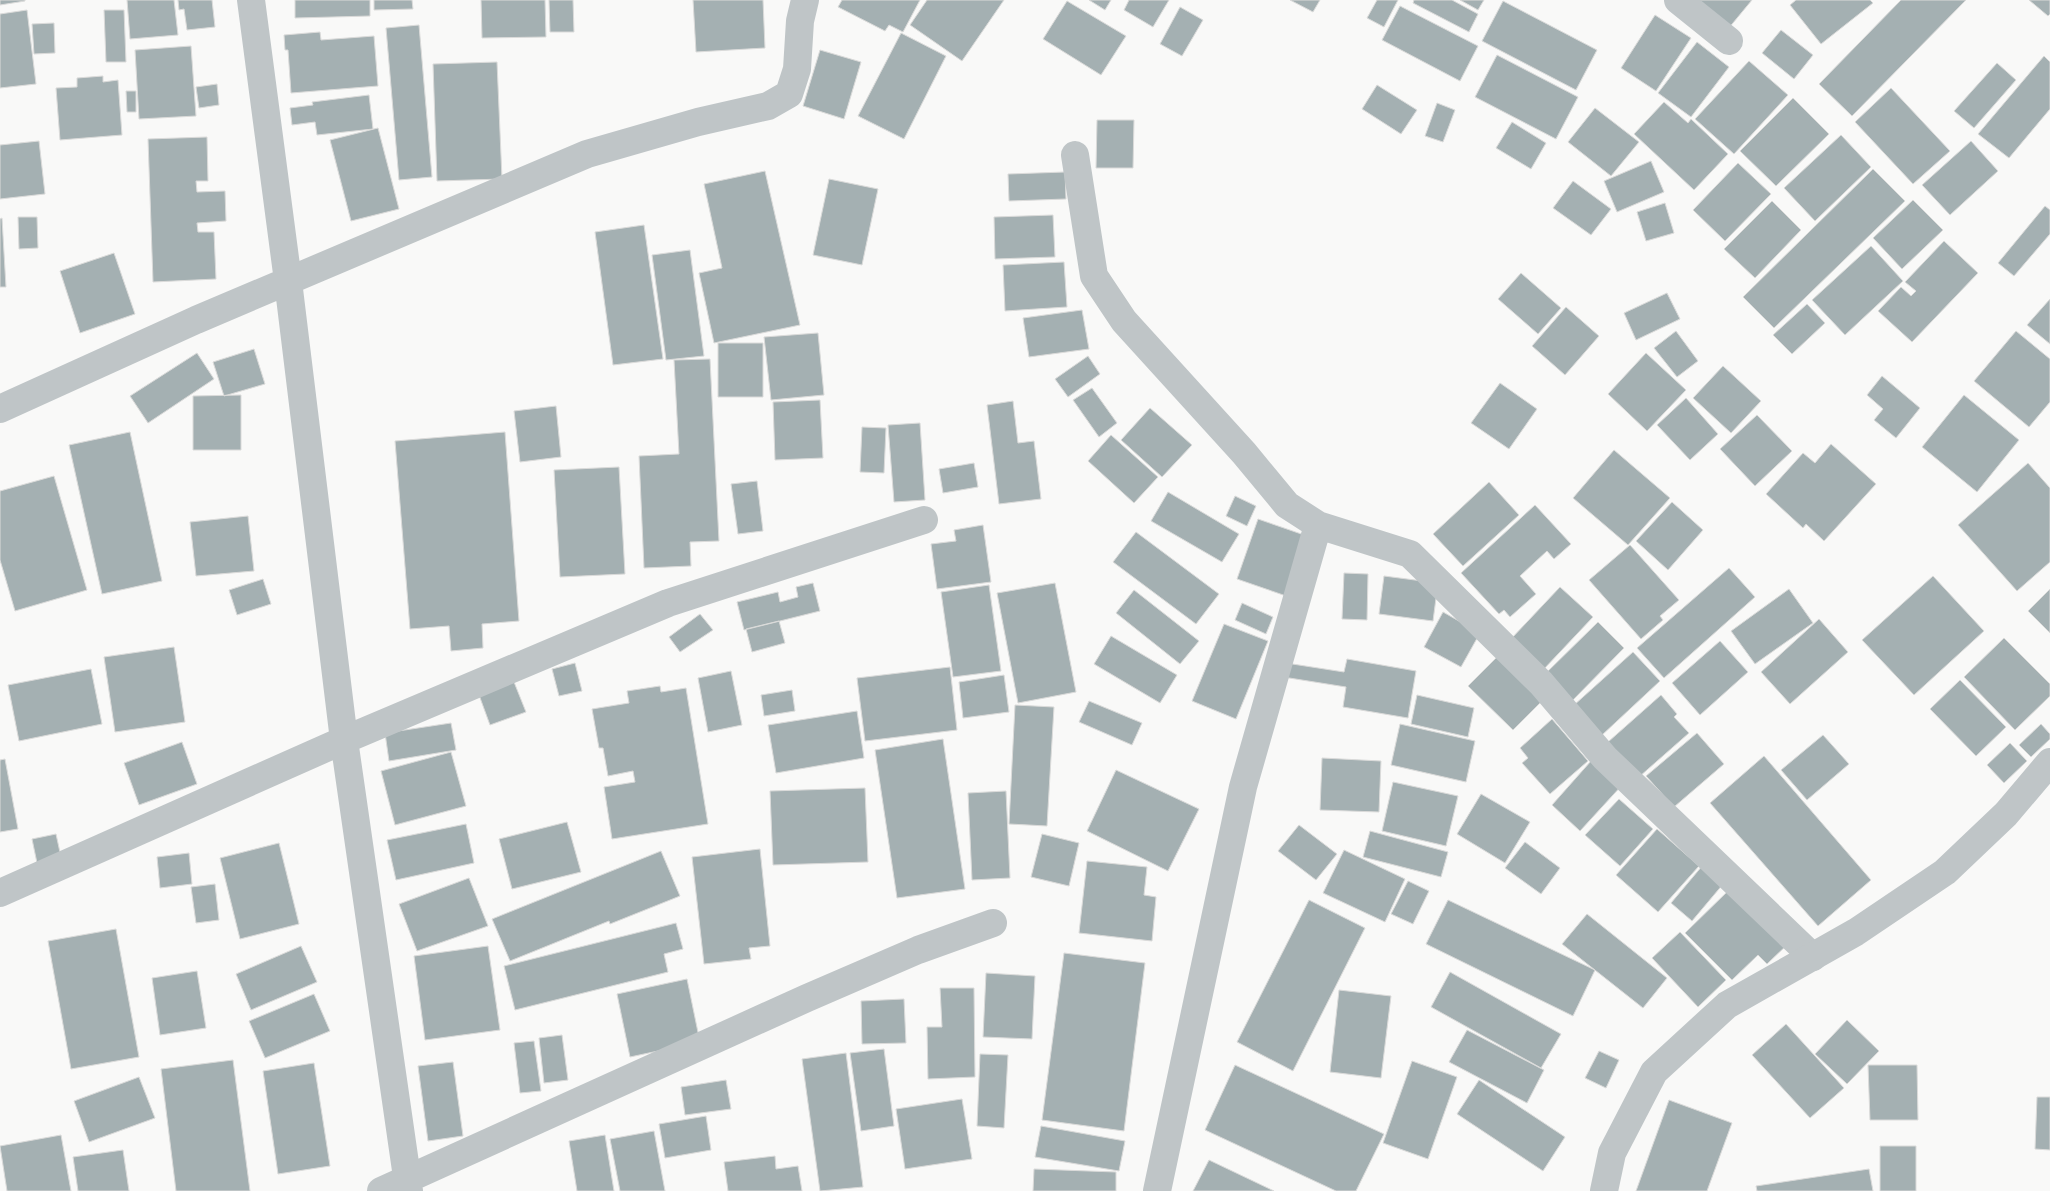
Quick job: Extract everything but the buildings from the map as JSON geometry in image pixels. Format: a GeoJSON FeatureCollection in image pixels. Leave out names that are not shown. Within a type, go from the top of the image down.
{"type":"FeatureCollection","features":[{"type":"Feature","properties":{"kind":"street"},"geometry":{"type":"LineString","coordinates":[[251,0],[288,281],[344,740],[409,1185]]}},
{"type":"Feature","properties":{"kind":"street"},"geometry":{"type":"LineString","coordinates":[[0,409],[196,320],[587,154],[698,122],[768,106],[789,94],[796,69],[800,21],[805,0]]}},
{"type":"Feature","properties":{"kind":"street"},"geometry":{"type":"LineString","coordinates":[[1678,0],[1729,41]]}},
{"type":"Feature","properties":{"kind":"street"},"geometry":{"type":"LineString","coordinates":[[1075,155],[1094,276],[1124,321],[1244,453],[1287,506],[1318,525],[1410,554],[1541,683],[1605,758],[1813,957]]}},
{"type":"Feature","properties":{"kind":"street"},"geometry":{"type":"LineString","coordinates":[[0,893],[344,740],[668,603],[924,520]]}},
{"type":"Feature","properties":{"kind":"street"},"geometry":{"type":"LineString","coordinates":[[1157,1191],[1243,786],[1318,525]]}},
{"type":"Feature","properties":{"kind":"street"},"geometry":{"type":"LineString","coordinates":[[1604,1191],[1612,1154],[1654,1072],[1727,1005],[1856,932],[1945,872],[2006,814],[2050,762]]}},
{"type":"Feature","properties":{"kind":"street"},"geometry":{"type":"LineString","coordinates":[[381,1191],[409,1185],[807,998],[918,950],[993,922]]}}]}
